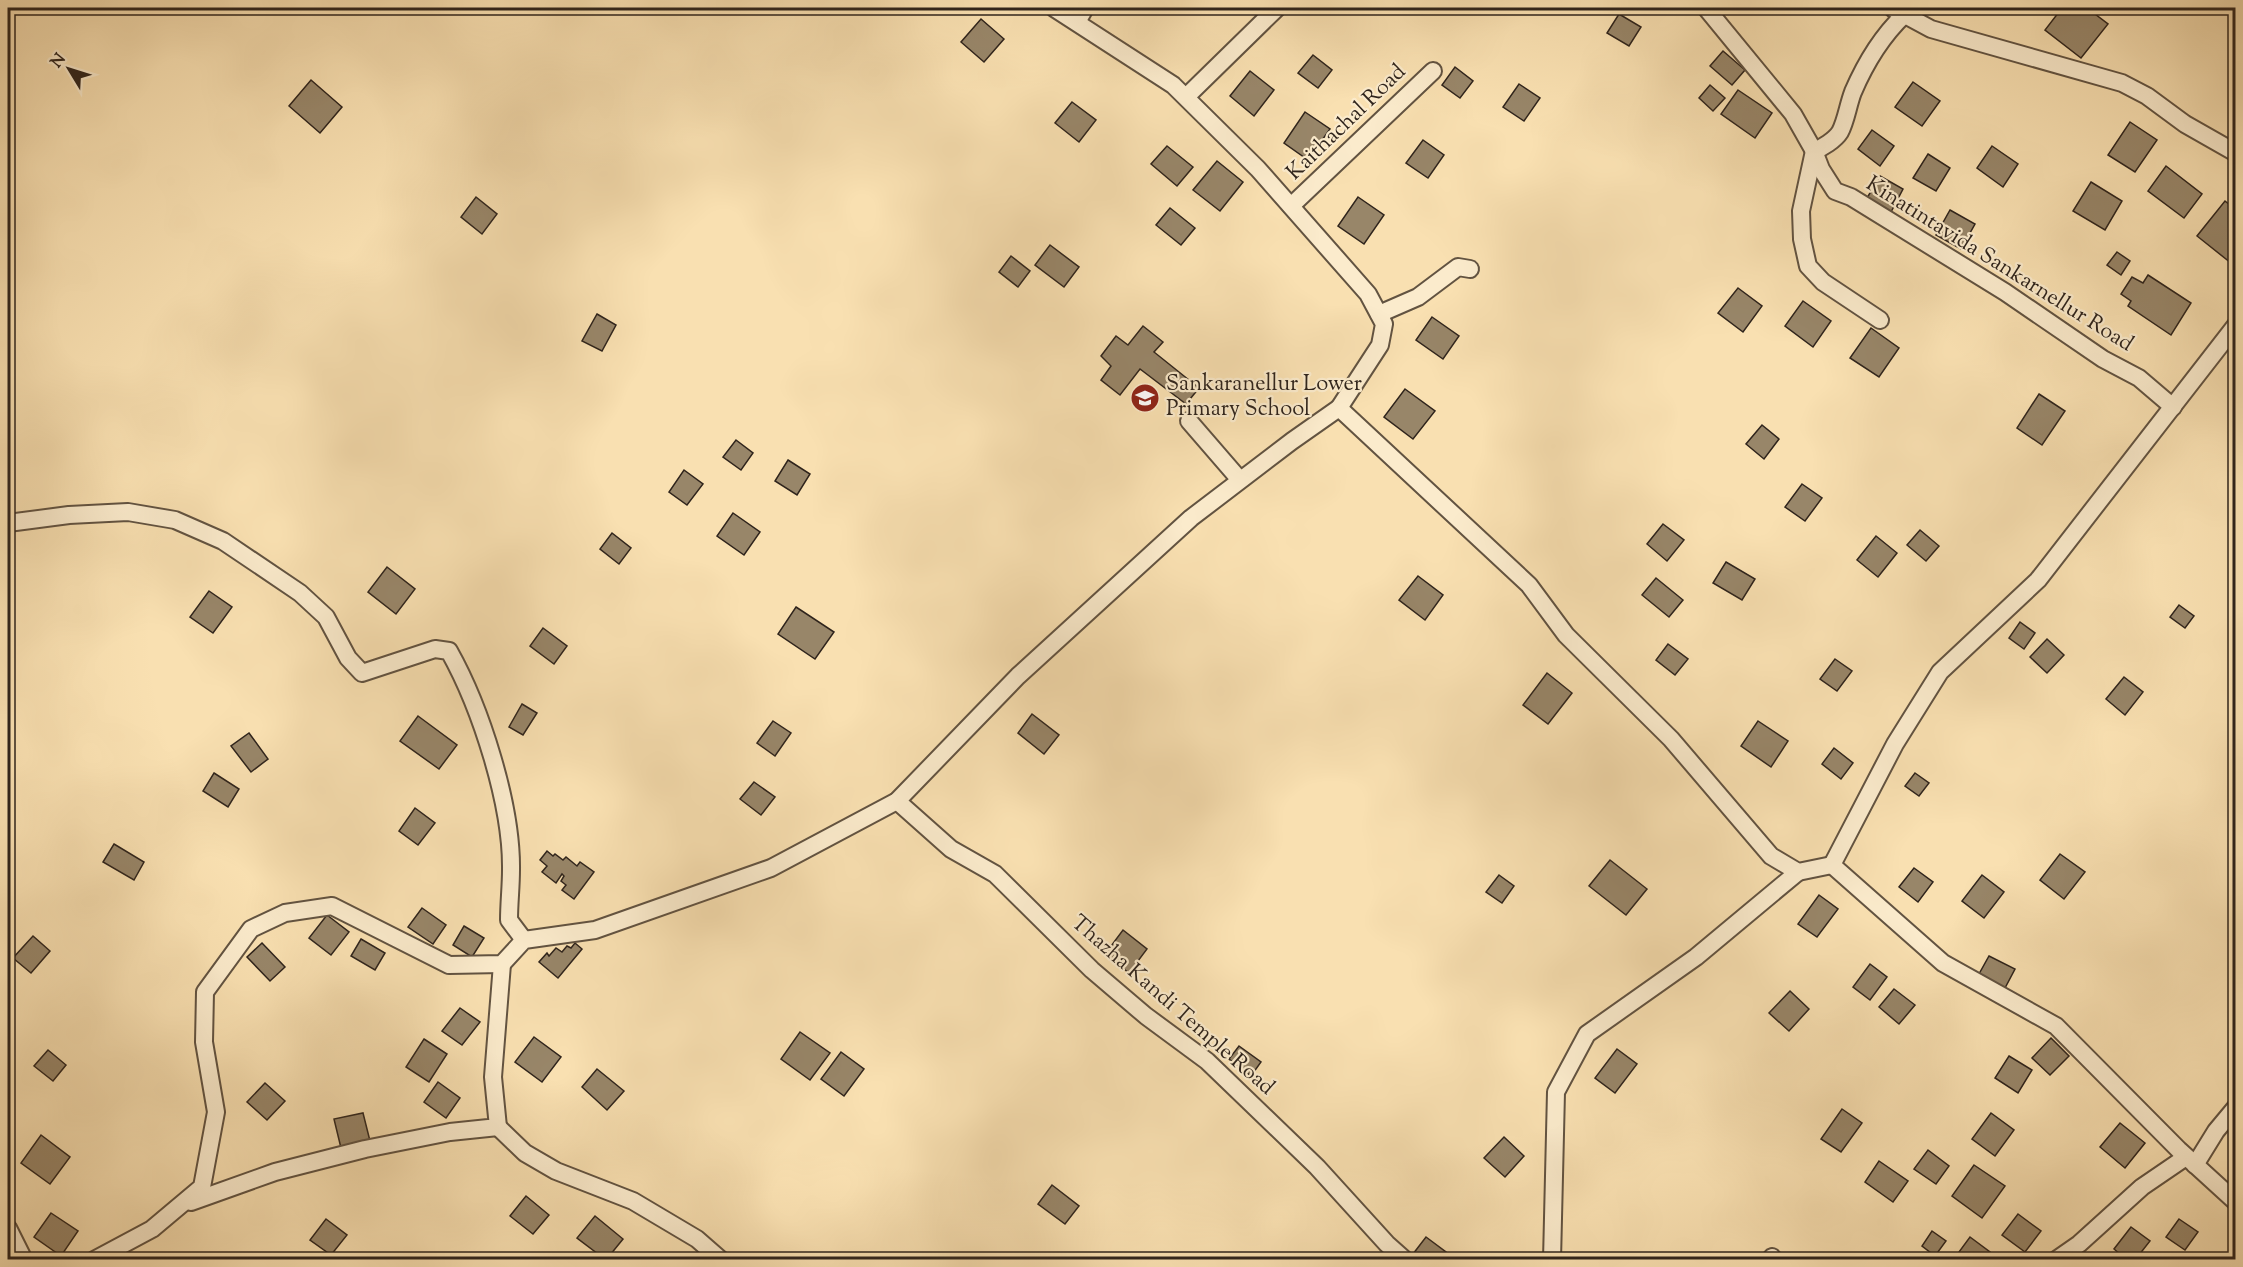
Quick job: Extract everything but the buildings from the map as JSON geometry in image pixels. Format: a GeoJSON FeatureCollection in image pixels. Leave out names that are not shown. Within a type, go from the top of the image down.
{"type":"FeatureCollection","features":[{"type":"Feature","properties":{"kind":"street"},"geometry":{"type":"LineString","coordinates":[[721,1260],[697,1239],[633,1201],[556,1171],[525,1153],[498,1127],[493,1077],[502,964],[524,940],[595,930],[771,868],[897,801],[1018,676],[1191,518],[1339,408],[1380,345],[1384,324],[1368,294],[1258,169],[1173,85],[1081,15],[1054,8]]}},
{"type":"Feature","properties":{"kind":"street"},"geometry":{"type":"LineString","coordinates":[[1185,97],[1277,8]]}},
{"type":"Feature","properties":{"kind":"street","name":"Kinatintavida Sankarnellur Road"},"geometry":{"type":"LineString","coordinates":[[1706,8],[1793,114],[1835,191],[1851,197],[2005,292],[2103,359],[2139,378],[2173,407]]}},
{"type":"Feature","properties":{"kind":"street"},"geometry":{"type":"LineString","coordinates":[[1880,320],[1823,282],[1808,266],[1802,239],[1801,211],[1814,151],[1824,147],[1840,133],[1854,91],[1898,11],[1932,28],[2122,83],[2147,96],[2185,124],[2235,153]]}},
{"type":"Feature","properties":{"kind":"street","name":"Kaithachal Road"},"geometry":{"type":"LineString","coordinates":[[1291,206],[1433,71]]}},
{"type":"Feature","properties":{"kind":"street"},"geometry":{"type":"LineString","coordinates":[[1379,314],[1418,297],[1458,267],[1470,269]]}},
{"type":"Feature","properties":{"kind":"street"},"geometry":{"type":"LineString","coordinates":[[1832,865],[1895,744],[1940,672],[2038,580],[2235,325]]}},
{"type":"Feature","properties":{"kind":"street"},"geometry":{"type":"LineString","coordinates":[[1339,408],[1529,585],[1566,635],[1671,739],[1771,856],[1798,872]]}},
{"type":"Feature","properties":{"kind":"street"},"geometry":{"type":"LineString","coordinates":[[1189,421],[1240,480]]}},
{"type":"Feature","properties":{"kind":"street"},"geometry":{"type":"LineString","coordinates":[[8,523],[69,515],[128,512],[175,520],[223,541],[300,593],[326,617],[348,658],[362,673],[435,649],[449,651],[482,727],[503,796],[511,868],[508,920],[524,940]]}},
{"type":"Feature","properties":{"kind":"street","name":"Thazha Kandi Temple Road"},"geometry":{"type":"LineString","coordinates":[[897,801],[951,849],[995,874],[1092,970],[1146,1017],[1207,1061],[1317,1167],[1387,1244],[1405,1260]]}},
{"type":"Feature","properties":{"kind":"street"},"geometry":{"type":"LineString","coordinates":[[1552,1260],[1556,1092],[1587,1034],[1696,957],[1798,872],[1832,865]]}},
{"type":"Feature","properties":{"kind":"street"},"geometry":{"type":"LineString","coordinates":[[1832,865],[1943,963],[2056,1026],[2235,1202]]}},
{"type":"Feature","properties":{"kind":"street"},"geometry":{"type":"LineString","coordinates":[[94,1260],[152,1229],[202,1187],[216,1112],[204,1041],[205,992],[251,929],[285,914],[332,906],[449,965],[502,964]]}},
{"type":"Feature","properties":{"kind":"street"},"geometry":{"type":"LineString","coordinates":[[2056,1260],[2079,1244],[2142,1187],[2191,1161],[2235,1107]]}},
{"type":"Feature","properties":{"kind":"street"},"geometry":{"type":"LineString","coordinates":[[178,1207],[274,1172],[365,1149],[450,1132],[498,1127]]}},
{"type":"Feature","properties":{"kind":"street"},"geometry":{"type":"LineString","coordinates":[[8,1228],[24,1260]]}},
{"type":"Feature","properties":{"kind":"place","name":"Sankaranellur Lower Primary School"},"geometry":{"type":"Point","coordinates":[1145,398]}}]}
